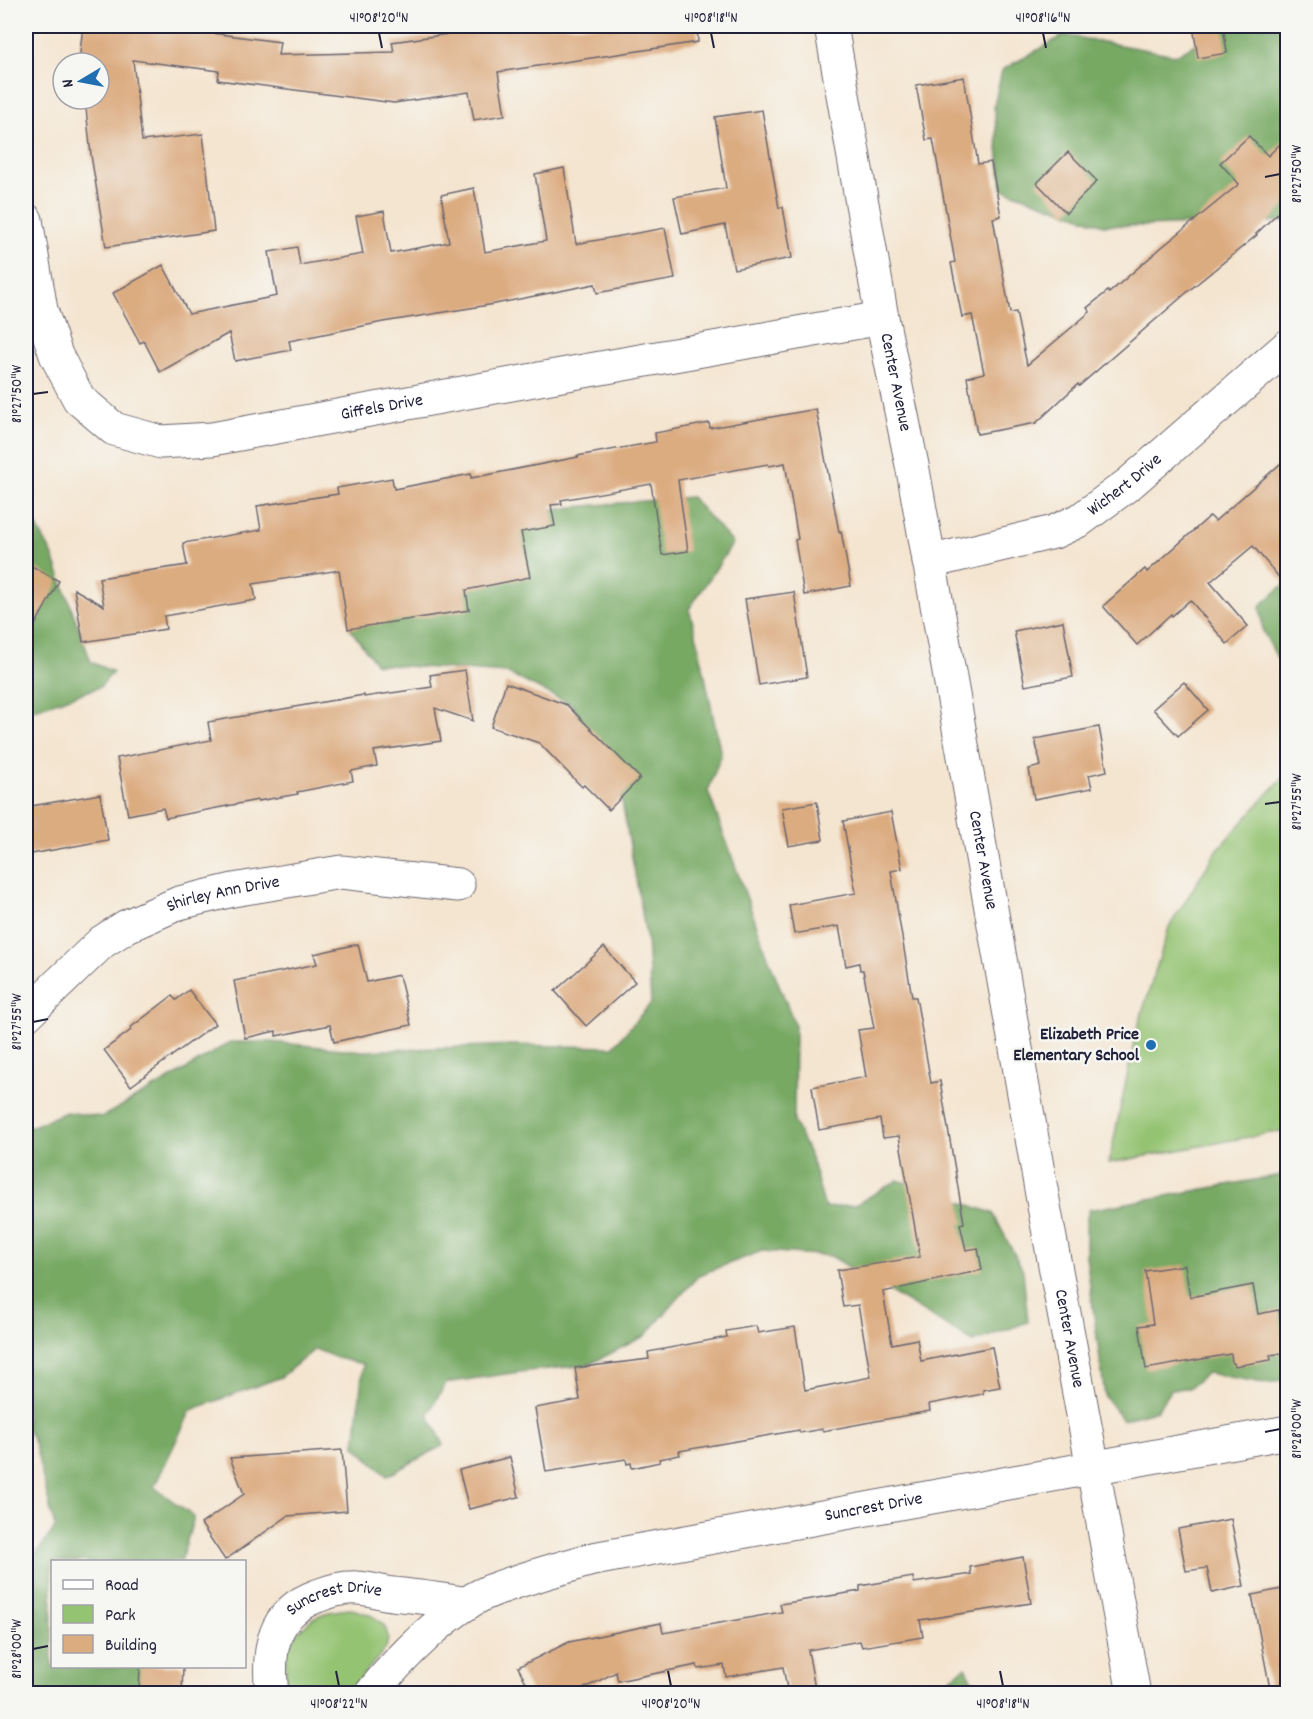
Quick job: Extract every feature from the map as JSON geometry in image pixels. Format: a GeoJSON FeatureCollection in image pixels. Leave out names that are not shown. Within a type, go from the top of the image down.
{"type":"FeatureCollection","features":[{"type":"Feature","properties":{"kind":"street","name":"Center Avenue"},"geometry":{"type":"LineString","coordinates":[[831,26],[882,318],[913,470],[1044,1208],[1134,1694]]}},
{"type":"Feature","properties":{"kind":"street","name":"Giffels Drive"},"geometry":{"type":"LineString","coordinates":[[26,220],[41,310],[56,355],[79,399],[114,429],[161,442],[212,439],[882,318]]}},
{"type":"Feature","properties":{"kind":"street","name":"Wichert Drive"},"geometry":{"type":"LineString","coordinates":[[929,562],[1054,532],[1080,520],[1130,483],[1287,346]]}},
{"type":"Feature","properties":{"kind":"street","name":"Shirley Ann Drive"},"geometry":{"type":"LineString","coordinates":[[26,1015],[102,942],[127,926],[180,903],[233,890],[341,872],[458,885]]}},
{"type":"Feature","properties":{"kind":"street","name":"Suncrest Drive"},"geometry":{"type":"LineString","coordinates":[[371,1694],[417,1645],[455,1610],[487,1592],[593,1558],[1287,1432]]}},
{"type":"Feature","properties":{"kind":"street","name":"Suncrest Drive"},"geometry":{"type":"LineString","coordinates":[[272,1694],[270,1671],[277,1628],[288,1612],[308,1599],[333,1590],[358,1588],[466,1604]]}},
{"type":"Feature","properties":{"kind":"green space"},"geometry":{"type":"Polygon","coordinates":[[[1227,26],[1287,26],[1287,221],[1144,226],[1103,225],[1002,189],[994,106],[1002,70],[1064,35],[1176,55],[1227,26]]]}},
{"type":"Feature","properties":{"kind":"green space"},"geometry":{"type":"Polygon","coordinates":[[[691,497],[733,543],[689,609],[721,755],[708,791],[795,1025],[794,1122],[811,1158],[825,1208],[855,1205],[898,1180],[993,1213],[1023,1271],[1028,1322],[973,1342],[831,1256],[762,1251],[699,1275],[645,1336],[588,1365],[446,1383],[428,1414],[444,1445],[387,1476],[355,1446],[363,1364],[337,1358],[315,1349],[281,1377],[191,1410],[154,1487],[194,1517],[181,1560],[51,1560],[51,1668],[158,1668],[151,1693],[26,1693],[26,1567],[55,1528],[35,1445],[26,1427],[26,1129],[66,1112],[102,1117],[230,1042],[271,1042],[363,1051],[512,1045],[613,1047],[651,1003],[647,941],[620,790],[572,705],[507,673],[376,664],[351,630],[377,582],[434,532],[573,507],[691,497]]]}},
{"type":"Feature","properties":{"kind":"green space"},"geometry":{"type":"Polygon","coordinates":[[[26,507],[52,554],[91,662],[113,672],[100,687],[26,712],[26,507]]]}},
{"type":"Feature","properties":{"kind":"green space"},"geometry":{"type":"Polygon","coordinates":[[[1287,582],[1287,662],[1282,667],[1263,631],[1260,606],[1287,582]]]}},
{"type":"Feature","properties":{"kind":"green space"},"geometry":{"type":"Polygon","coordinates":[[[1287,773],[1287,1130],[1109,1163],[1136,1033],[1169,927],[1218,849],[1287,773]]]}},
{"type":"Feature","properties":{"kind":"green space"},"geometry":{"type":"Polygon","coordinates":[[[1287,1174],[1287,1379],[1269,1384],[1207,1373],[1189,1388],[1171,1389],[1157,1410],[1123,1420],[1105,1397],[1086,1256],[1086,1222],[1089,1210],[1287,1174]]]}},
{"type":"Feature","properties":{"kind":"green space"},"geometry":{"type":"Polygon","coordinates":[[[351,1609],[366,1613],[384,1626],[388,1639],[386,1648],[348,1693],[288,1693],[286,1657],[288,1649],[300,1630],[312,1619],[325,1613],[351,1609]]]}},
{"type":"Feature","properties":{"kind":"green space"},"geometry":{"type":"Polygon","coordinates":[[[965,1667],[980,1693],[931,1693],[965,1667]]]}},
{"type":"Feature","properties":{"kind":"building"},"geometry":{"type":"Polygon","coordinates":[[[83,26],[174,26],[174,28],[280,42],[278,55],[394,52],[392,42],[493,26],[697,26],[698,42],[498,72],[505,115],[474,120],[469,92],[394,103],[218,80],[219,71],[133,60],[142,141],[203,134],[214,231],[106,247],[86,111],[111,111],[111,51],[80,51],[83,26]]]}},
{"type":"Feature","properties":{"kind":"building"},"geometry":{"type":"Polygon","coordinates":[[[1193,26],[1223,26],[1227,53],[1198,58],[1193,26]]]}},
{"type":"Feature","properties":{"kind":"building"},"geometry":{"type":"Polygon","coordinates":[[[964,77],[978,164],[991,162],[1001,216],[993,218],[1010,313],[1016,312],[1027,365],[1090,312],[1087,308],[1108,291],[1109,293],[1239,184],[1220,163],[1249,136],[1268,156],[1287,137],[1287,204],[1257,235],[1079,386],[1078,384],[1036,423],[977,434],[967,377],[984,373],[972,315],[962,317],[951,263],[955,262],[933,139],[926,140],[916,85],[964,77]]]}},
{"type":"Feature","properties":{"kind":"building"},"geometry":{"type":"Polygon","coordinates":[[[762,110],[779,208],[783,207],[792,258],[734,269],[725,225],[682,234],[674,197],[726,188],[715,117],[762,110]]]}},
{"type":"Feature","properties":{"kind":"building"},"geometry":{"type":"Polygon","coordinates":[[[1068,152],[1097,181],[1066,213],[1037,183],[1068,152]]]}},
{"type":"Feature","properties":{"kind":"building"},"geometry":{"type":"Polygon","coordinates":[[[564,168],[576,244],[665,228],[675,279],[597,293],[595,284],[495,304],[383,322],[289,341],[291,350],[235,361],[229,333],[160,372],[144,341],[140,343],[113,293],[163,265],[189,314],[277,296],[269,252],[297,247],[300,265],[363,254],[356,216],[384,211],[391,253],[449,242],[441,195],[474,188],[485,252],[546,241],[535,174],[564,168]]]}},
{"type":"Feature","properties":{"kind":"building"},"geometry":{"type":"Polygon","coordinates":[[[816,409],[851,586],[804,595],[795,540],[798,539],[785,463],[769,466],[768,464],[678,480],[688,551],[662,555],[651,484],[561,500],[562,504],[551,505],[555,526],[521,532],[530,577],[466,590],[469,610],[348,629],[339,570],[253,584],[256,600],[164,616],[166,629],[83,642],[74,589],[104,606],[99,578],[187,565],[183,543],[261,530],[257,506],[338,494],[337,488],[392,478],[394,489],[471,474],[471,478],[656,442],[655,433],[709,423],[710,428],[816,409]]]}},
{"type":"Feature","properties":{"kind":"building"},"geometry":{"type":"Polygon","coordinates":[[[1287,458],[1287,587],[1253,546],[1210,582],[1248,626],[1227,644],[1190,600],[1137,645],[1103,606],[1145,569],[1147,572],[1210,516],[1215,521],[1287,458]]]}},
{"type":"Feature","properties":{"kind":"building"},"geometry":{"type":"Polygon","coordinates":[[[26,563],[59,581],[26,642],[26,563]]]}},
{"type":"Feature","properties":{"kind":"building"},"geometry":{"type":"Polygon","coordinates":[[[794,592],[807,677],[759,685],[745,599],[794,592]]]}},
{"type":"Feature","properties":{"kind":"building"},"geometry":{"type":"Polygon","coordinates":[[[1063,621],[1073,677],[1025,686],[1014,631],[1063,621]]]}},
{"type":"Feature","properties":{"kind":"building"},"geometry":{"type":"Polygon","coordinates":[[[465,670],[473,721],[435,708],[441,741],[374,751],[377,766],[351,771],[353,781],[297,792],[298,794],[166,818],[163,808],[128,815],[117,758],[211,740],[208,722],[364,695],[364,697],[432,687],[430,675],[465,670]]]}},
{"type":"Feature","properties":{"kind":"building"},"geometry":{"type":"Polygon","coordinates":[[[1184,682],[1208,710],[1178,736],[1153,709],[1184,682]]]}},
{"type":"Feature","properties":{"kind":"building"},"geometry":{"type":"Polygon","coordinates":[[[506,683],[567,705],[640,778],[609,810],[584,785],[582,787],[539,743],[491,727],[506,683]]]}},
{"type":"Feature","properties":{"kind":"building"},"geometry":{"type":"Polygon","coordinates":[[[1099,727],[1107,771],[1089,775],[1092,788],[1034,799],[1029,769],[1041,766],[1035,739],[1099,727]]]}},
{"type":"Feature","properties":{"kind":"building"},"geometry":{"type":"Polygon","coordinates":[[[100,794],[108,840],[26,855],[26,807],[100,794]]]}},
{"type":"Feature","properties":{"kind":"building"},"geometry":{"type":"Polygon","coordinates":[[[817,802],[823,840],[789,846],[782,808],[817,802]]]}},
{"type":"Feature","properties":{"kind":"building"},"geometry":{"type":"Polygon","coordinates":[[[891,812],[902,869],[891,871],[912,997],[916,997],[931,1083],[940,1081],[964,1223],[960,1224],[966,1250],[978,1248],[982,1270],[883,1292],[892,1344],[917,1339],[921,1361],[992,1347],[1000,1387],[983,1390],[983,1394],[929,1404],[930,1411],[823,1431],[822,1429],[800,1433],[799,1430],[679,1451],[680,1455],[632,1468],[631,1463],[627,1464],[626,1459],[546,1472],[535,1408],[580,1400],[575,1368],[649,1359],[648,1352],[727,1337],[726,1331],[756,1326],[758,1333],[795,1327],[805,1390],[871,1377],[858,1305],[843,1307],[837,1270],[920,1257],[899,1136],[883,1138],[880,1119],[819,1130],[812,1087],[866,1077],[858,1030],[874,1028],[863,970],[860,970],[859,963],[846,966],[839,926],[794,934],[789,905],[856,893],[843,821],[891,812]]]}},
{"type":"Feature","properties":{"kind":"building"},"geometry":{"type":"Polygon","coordinates":[[[358,944],[367,982],[399,975],[411,1025],[334,1042],[330,1025],[276,1036],[276,1031],[245,1038],[234,981],[317,964],[314,954],[358,944]]]}},
{"type":"Feature","properties":{"kind":"building"},"geometry":{"type":"Polygon","coordinates":[[[604,947],[635,982],[586,1026],[555,991],[604,947]]]}},
{"type":"Feature","properties":{"kind":"building"},"geometry":{"type":"Polygon","coordinates":[[[189,990],[215,1024],[131,1086],[104,1050],[172,996],[176,1000],[189,990]]]}},
{"type":"Feature","properties":{"kind":"building"},"geometry":{"type":"Polygon","coordinates":[[[1185,1265],[1190,1297],[1253,1285],[1258,1314],[1279,1310],[1286,1353],[1270,1355],[1271,1360],[1235,1366],[1232,1363],[1231,1354],[1146,1369],[1139,1326],[1153,1324],[1145,1271],[1185,1265]]]}},
{"type":"Feature","properties":{"kind":"building"},"geometry":{"type":"Polygon","coordinates":[[[342,1450],[347,1511],[288,1516],[225,1560],[201,1524],[244,1494],[230,1458],[342,1450]]]}},
{"type":"Feature","properties":{"kind":"building"},"geometry":{"type":"Polygon","coordinates":[[[510,1457],[519,1497],[469,1509],[459,1470],[510,1457]]]}},
{"type":"Feature","properties":{"kind":"building"},"geometry":{"type":"Polygon","coordinates":[[[1231,1519],[1244,1586],[1212,1593],[1207,1568],[1186,1571],[1178,1529],[1231,1519]]]}},
{"type":"Feature","properties":{"kind":"building"},"geometry":{"type":"Polygon","coordinates":[[[1023,1557],[1031,1603],[920,1620],[923,1637],[862,1647],[860,1641],[808,1650],[816,1694],[788,1694],[783,1667],[726,1677],[724,1665],[698,1669],[697,1665],[618,1681],[616,1672],[573,1694],[532,1694],[518,1667],[569,1642],[661,1623],[663,1633],[782,1612],[780,1604],[860,1591],[860,1586],[913,1577],[914,1583],[971,1574],[970,1567],[1023,1557]]]}},
{"type":"Feature","properties":{"kind":"building"},"geometry":{"type":"Polygon","coordinates":[[[1287,1588],[1287,1694],[1271,1694],[1252,1595],[1287,1588]]]}},
{"type":"Feature","properties":{"kind":"building"},"geometry":{"type":"Polygon","coordinates":[[[140,1668],[183,1668],[182,1694],[139,1694],[140,1668]]]}},
{"type":"Feature","properties":{"kind":"place","name":"Elizabeth Price Elementary School"},"geometry":{"type":"Point","coordinates":[1151,1045]}}]}
